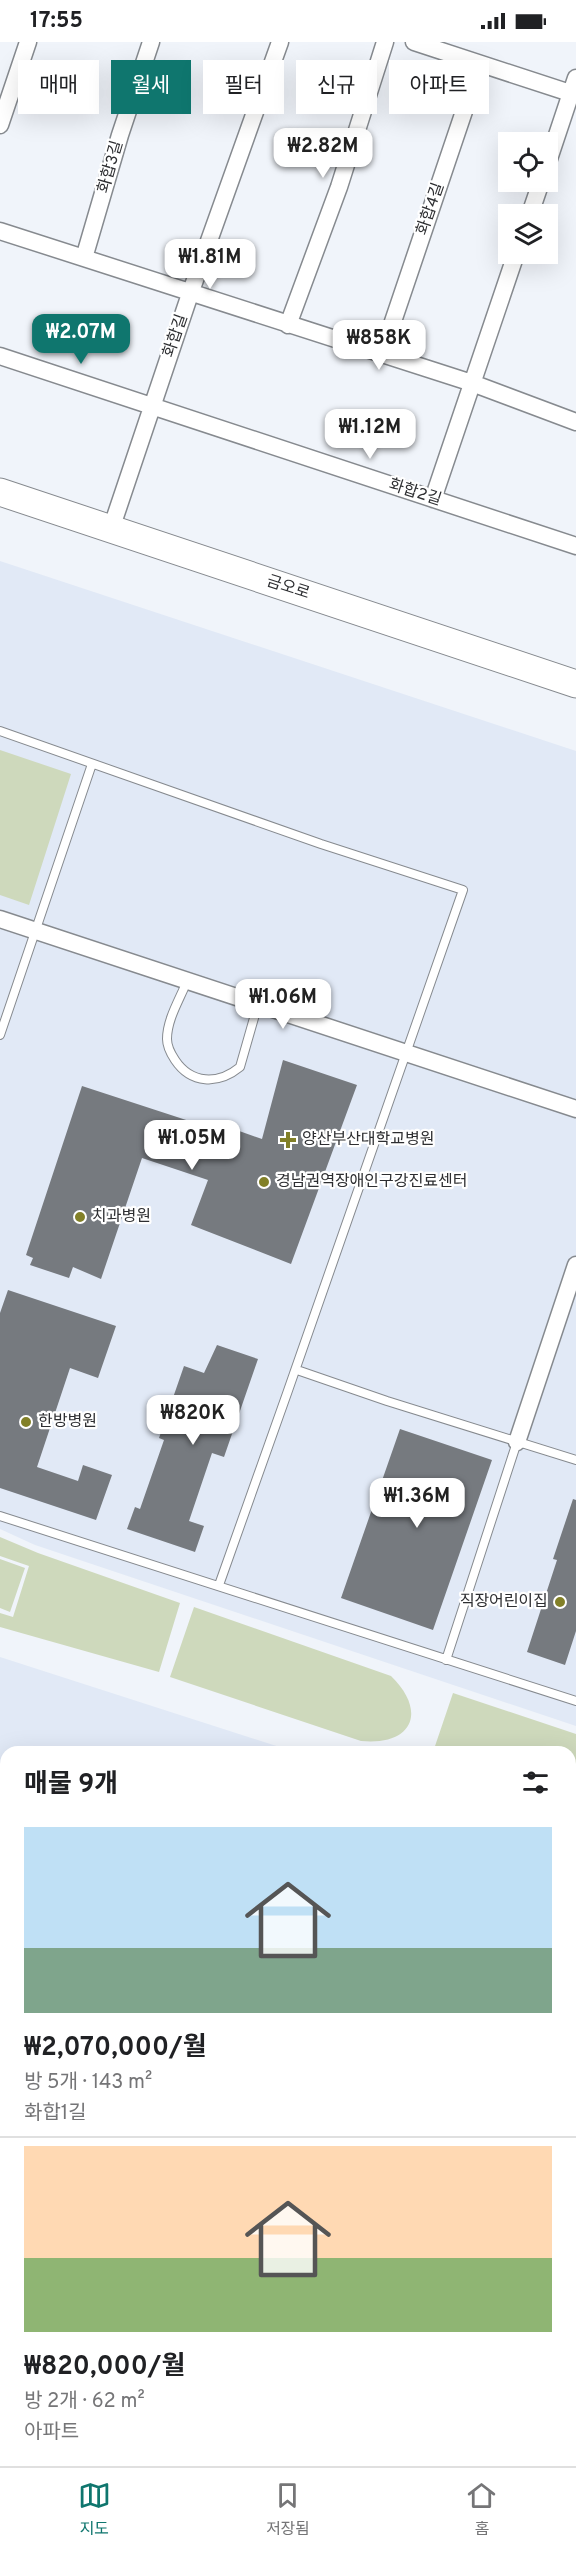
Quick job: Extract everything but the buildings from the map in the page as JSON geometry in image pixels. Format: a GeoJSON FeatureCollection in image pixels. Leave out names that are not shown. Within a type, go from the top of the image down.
{"type":"FeatureCollection","features":[{"type":"Feature","properties":{"kind":"main road","name":"금오로"},"geometry":{"type":"LineString","coordinates":[[0,492],[576,684]]}},
{"type":"Feature","properties":{"kind":"street"},"geometry":{"type":"LineString","coordinates":[[0,125],[28,42]]}},
{"type":"Feature","properties":{"kind":"street","name":"화합3길"},"geometry":{"type":"LineString","coordinates":[[84,258],[120,135],[151,42]]}},
{"type":"Feature","properties":{"kind":"street","name":"화합길"},"geometry":{"type":"LineString","coordinates":[[111,529],[190,294],[280,42]]}},
{"type":"Feature","properties":{"kind":"street"},"geometry":{"type":"LineString","coordinates":[[288,325],[339,187],[385,42]]}},
{"type":"Feature","properties":{"kind":"street"},"geometry":{"type":"LineString","coordinates":[[414,42],[468,60]]}},
{"type":"Feature","properties":{"kind":"street"},"geometry":{"type":"LineString","coordinates":[[489,66],[574,89],[558,134]]}},
{"type":"Feature","properties":{"kind":"street","name":"화합4길"},"geometry":{"type":"LineString","coordinates":[[382,354],[463,114]]}},
{"type":"Feature","properties":{"kind":"street"},"geometry":{"type":"LineString","coordinates":[[0,231],[575,418]]}},
{"type":"Feature","properties":{"kind":"street"},"geometry":{"type":"LineString","coordinates":[[434,499],[513,264]]}},
{"type":"Feature","properties":{"kind":"street","name":"화합2길"},"geometry":{"type":"LineString","coordinates":[[0,356],[576,546]]}},
{"type":"Feature","properties":{"kind":"street"},"geometry":{"type":"LineString","coordinates":[[0,920],[576,1109]]}},
{"type":"Feature","properties":{"kind":"street"},"geometry":{"type":"LineString","coordinates":[[517,1442],[576,1265]]}},
{"type":"Feature","properties":{"kind":"lane"},"geometry":{"type":"LineString","coordinates":[[0,731],[462,891],[297,1370],[219,1585]]}},
{"type":"Feature","properties":{"kind":"lane"},"geometry":{"type":"LineString","coordinates":[[0,1035],[92,764]]}},
{"type":"Feature","properties":{"kind":"lane"},"geometry":{"type":"LineString","coordinates":[[187,981],[172,1017],[166,1041],[171,1054],[189,1076],[207,1081],[231,1074],[240,1067],[258,1004]]}},
{"type":"Feature","properties":{"kind":"lane"},"geometry":{"type":"LineString","coordinates":[[297,1370],[576,1460]]}},
{"type":"Feature","properties":{"kind":"lane"},"geometry":{"type":"LineString","coordinates":[[446,1660],[517,1442]]}},
{"type":"Feature","properties":{"kind":"lane"},"geometry":{"type":"LineString","coordinates":[[0,1516],[576,1701]]}},
{"type":"Feature","properties":{"kind":"shaded area","name":"양산부산대학교병원"},"geometry":{"type":"Polygon","coordinates":[[[0,561],[576,751],[576,1726],[35,1545],[0,1529],[0,561]]]}},
{"type":"Feature","properties":{"kind":"shaded area"},"geometry":{"type":"Polygon","coordinates":[[[0,1657],[276,1746],[0,1746],[0,1657]]]}},
{"type":"Feature","properties":{"kind":"green space"},"geometry":{"type":"Polygon","coordinates":[[[0,750],[71,774],[29,905],[0,895],[0,750]]]}},
{"type":"Feature","properties":{"kind":"green space"},"geometry":{"type":"Polygon","coordinates":[[[0,1537],[38,1553],[180,1603],[159,1672],[0,1627],[0,1613],[13,1617],[29,1566],[0,1556],[0,1537]]]}},
{"type":"Feature","properties":{"kind":"green space"},"geometry":{"type":"Polygon","coordinates":[[[0,1559],[25,1568],[10,1612],[0,1608],[0,1559]]]}},
{"type":"Feature","properties":{"kind":"green space"},"geometry":{"type":"Polygon","coordinates":[[[194,1607],[391,1676],[409,1702],[411,1714],[409,1724],[403,1732],[392,1738],[361,1741],[170,1677],[194,1607]]]}},
{"type":"Feature","properties":{"kind":"green space"},"geometry":{"type":"Polygon","coordinates":[[[453,1693],[576,1734],[576,1746],[435,1746],[453,1693]]]}},
{"type":"Feature","properties":{"kind":"place","name":"양산부산대학교병원"},"geometry":{"type":"Point","coordinates":[288,1140]}},
{"type":"Feature","properties":{"kind":"place","name":"경남권역장애인구강진료센터"},"geometry":{"type":"Point","coordinates":[264,1182]}},
{"type":"Feature","properties":{"kind":"place","name":"치과병원"},"geometry":{"type":"Point","coordinates":[80,1217]}},
{"type":"Feature","properties":{"kind":"place","name":"한방병원"},"geometry":{"type":"Point","coordinates":[26,1422]}},
{"type":"Feature","properties":{"kind":"place","name":"직장어린이집"},"geometry":{"type":"Point","coordinates":[560,1602]}}]}
